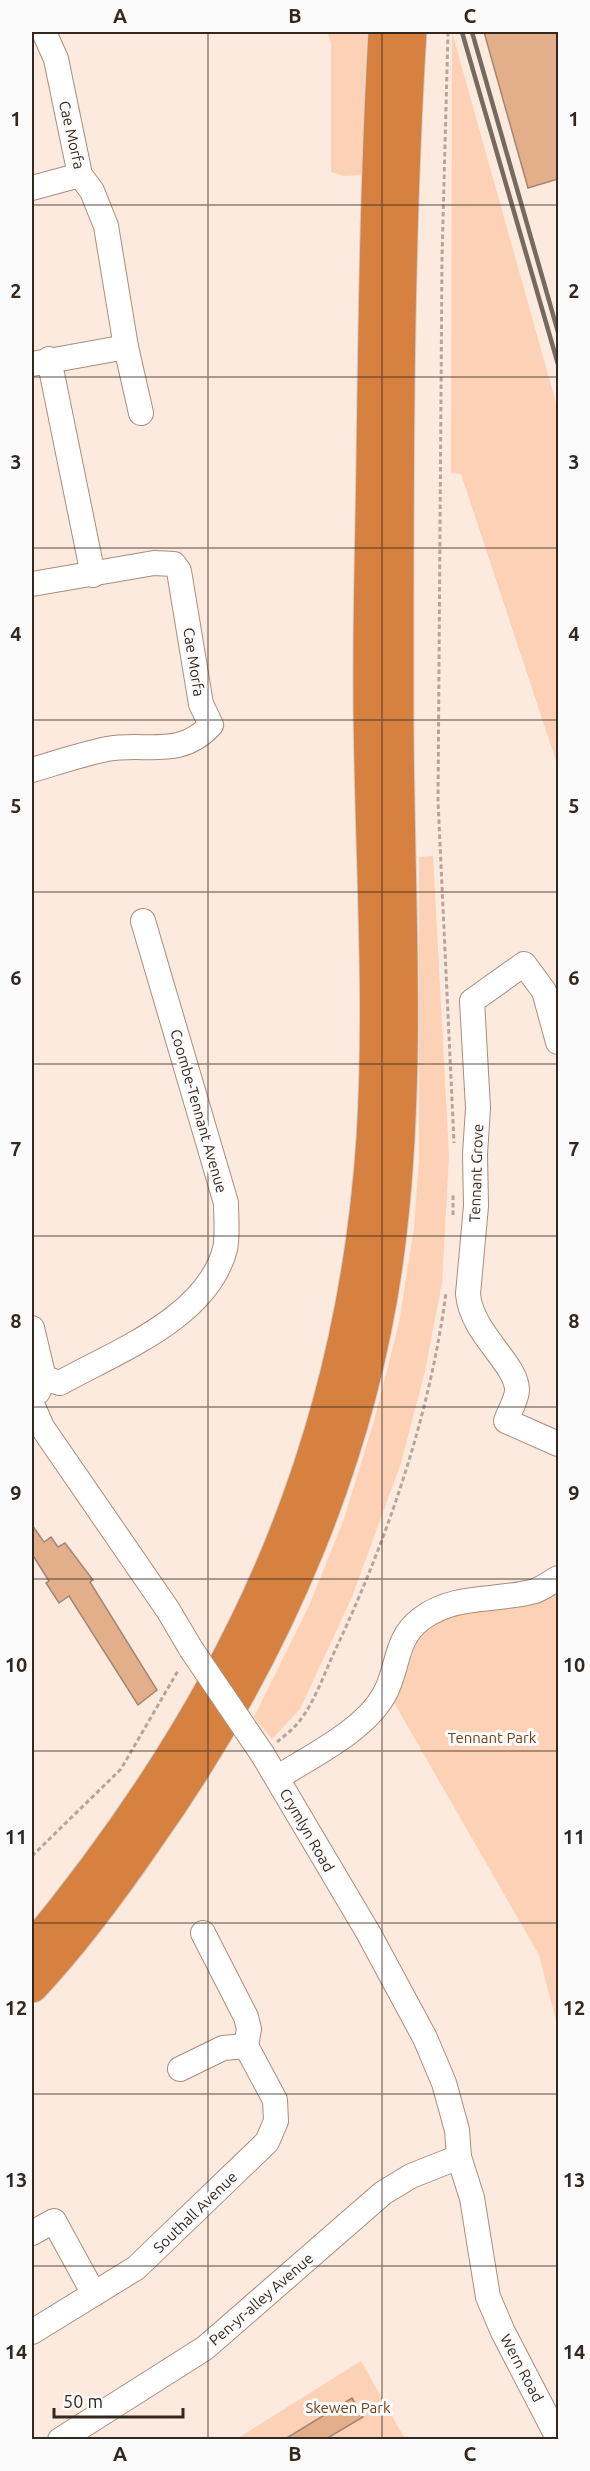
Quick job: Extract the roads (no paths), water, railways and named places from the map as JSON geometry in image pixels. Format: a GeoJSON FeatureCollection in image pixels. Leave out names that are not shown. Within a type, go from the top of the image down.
{"type":"FeatureCollection","features":[{"type":"Feature","properties":{"kind":"highway"},"geometry":{"type":"LineString","coordinates":[[32,1949],[87,1882],[164,1772],[234,1651],[273,1568],[305,1486],[332,1401],[352,1314],[365,1224],[374,1112],[376,1032],[370,703],[377,175],[385,32]]}},
{"type":"Feature","properties":{"kind":"highway"},"geometry":{"type":"LineString","coordinates":[[32,1986],[108,1896],[185,1786],[258,1660],[297,1577],[330,1494],[357,1407],[377,1319],[391,1228],[398,1137],[402,1032],[397,689],[402,158],[410,32]]}},
{"type":"Feature","properties":{"kind":"street"},"geometry":{"type":"LineString","coordinates":[[32,34],[44,32]]}},
{"type":"Feature","properties":{"kind":"street","name":"Cae Morfa"},"geometry":{"type":"LineString","coordinates":[[44,32],[56,59],[80,175],[92,191],[106,226],[126,347],[141,413]]}},
{"type":"Feature","properties":{"kind":"street"},"geometry":{"type":"LineString","coordinates":[[32,188],[80,175]]}},
{"type":"Feature","properties":{"kind":"street"},"geometry":{"type":"LineString","coordinates":[[93,575],[40,361],[126,347]]}},
{"type":"Feature","properties":{"kind":"street","name":"Cae Morfa"},"geometry":{"type":"LineString","coordinates":[[32,584],[153,563],[174,564],[179,571],[201,704],[211,725],[199,738],[182,745],[109,748],[32,770]]}},
{"type":"Feature","properties":{"kind":"street","name":"Coombe-Tennant Avenue"},"geometry":{"type":"LineString","coordinates":[[38,1388],[60,1383],[173,1320],[210,1286],[225,1248],[226,1203],[143,921]]}},
{"type":"Feature","properties":{"kind":"street","name":"Tennant Grove"},"geometry":{"type":"LineString","coordinates":[[558,1042],[544,991],[524,963],[472,1001],[478,1108],[475,1154],[476,1206],[468,1294],[469,1308],[474,1321],[516,1379],[517,1392],[506,1421],[558,1444]]}},
{"type":"Feature","properties":{"kind":"street"},"geometry":{"type":"LineString","coordinates":[[32,1328],[38,1388]]}},
{"type":"Feature","properties":{"kind":"street","name":"Crymlyn Road"},"geometry":{"type":"LineString","coordinates":[[32,1404],[42,1427],[168,1610],[191,1649],[277,1778],[369,1934],[424,2038],[444,2083],[457,2130],[459,2157],[472,2198],[488,2297]]}},
{"type":"Feature","properties":{"kind":"street"},"geometry":{"type":"LineString","coordinates":[[277,1778],[360,1724],[374,1710],[386,1694],[398,1650],[407,1634],[420,1619],[444,1605],[536,1591],[558,1578]]}},
{"type":"Feature","properties":{"kind":"street"},"geometry":{"type":"LineString","coordinates":[[180,2069],[223,2048],[246,2046],[249,2029],[246,2017],[203,1933]]}},
{"type":"Feature","properties":{"kind":"street","name":"Southall Avenue"},"geometry":{"type":"LineString","coordinates":[[32,2332],[136,2268],[267,2142],[276,2121],[275,2100],[246,2046]]}},
{"type":"Feature","properties":{"kind":"street","name":"Pen-yr-alley Avenue"},"geometry":{"type":"LineString","coordinates":[[60,2439],[205,2348],[383,2193],[411,2176],[459,2157]]}},
{"type":"Feature","properties":{"kind":"street"},"geometry":{"type":"LineString","coordinates":[[32,2233],[54,2221],[94,2294]]}},
{"type":"Feature","properties":{"kind":"street","name":"Wern Road"},"geometry":{"type":"LineString","coordinates":[[488,2297],[503,2332],[558,2438]]}},
{"type":"Feature","properties":{"kind":"railway"},"geometry":{"type":"LineString","coordinates":[[462,32],[558,364]]}},
{"type":"Feature","properties":{"kind":"railway"},"geometry":{"type":"LineString","coordinates":[[472,32],[558,332]]}},
{"type":"Feature","properties":{"kind":"park label","name":"Tennant Park"},"geometry":{"type":"Point","coordinates":[492,1737]}},
{"type":"Feature","properties":{"kind":"park label","name":"Skewen Park"},"geometry":{"type":"Point","coordinates":[348,2407]}}]}
